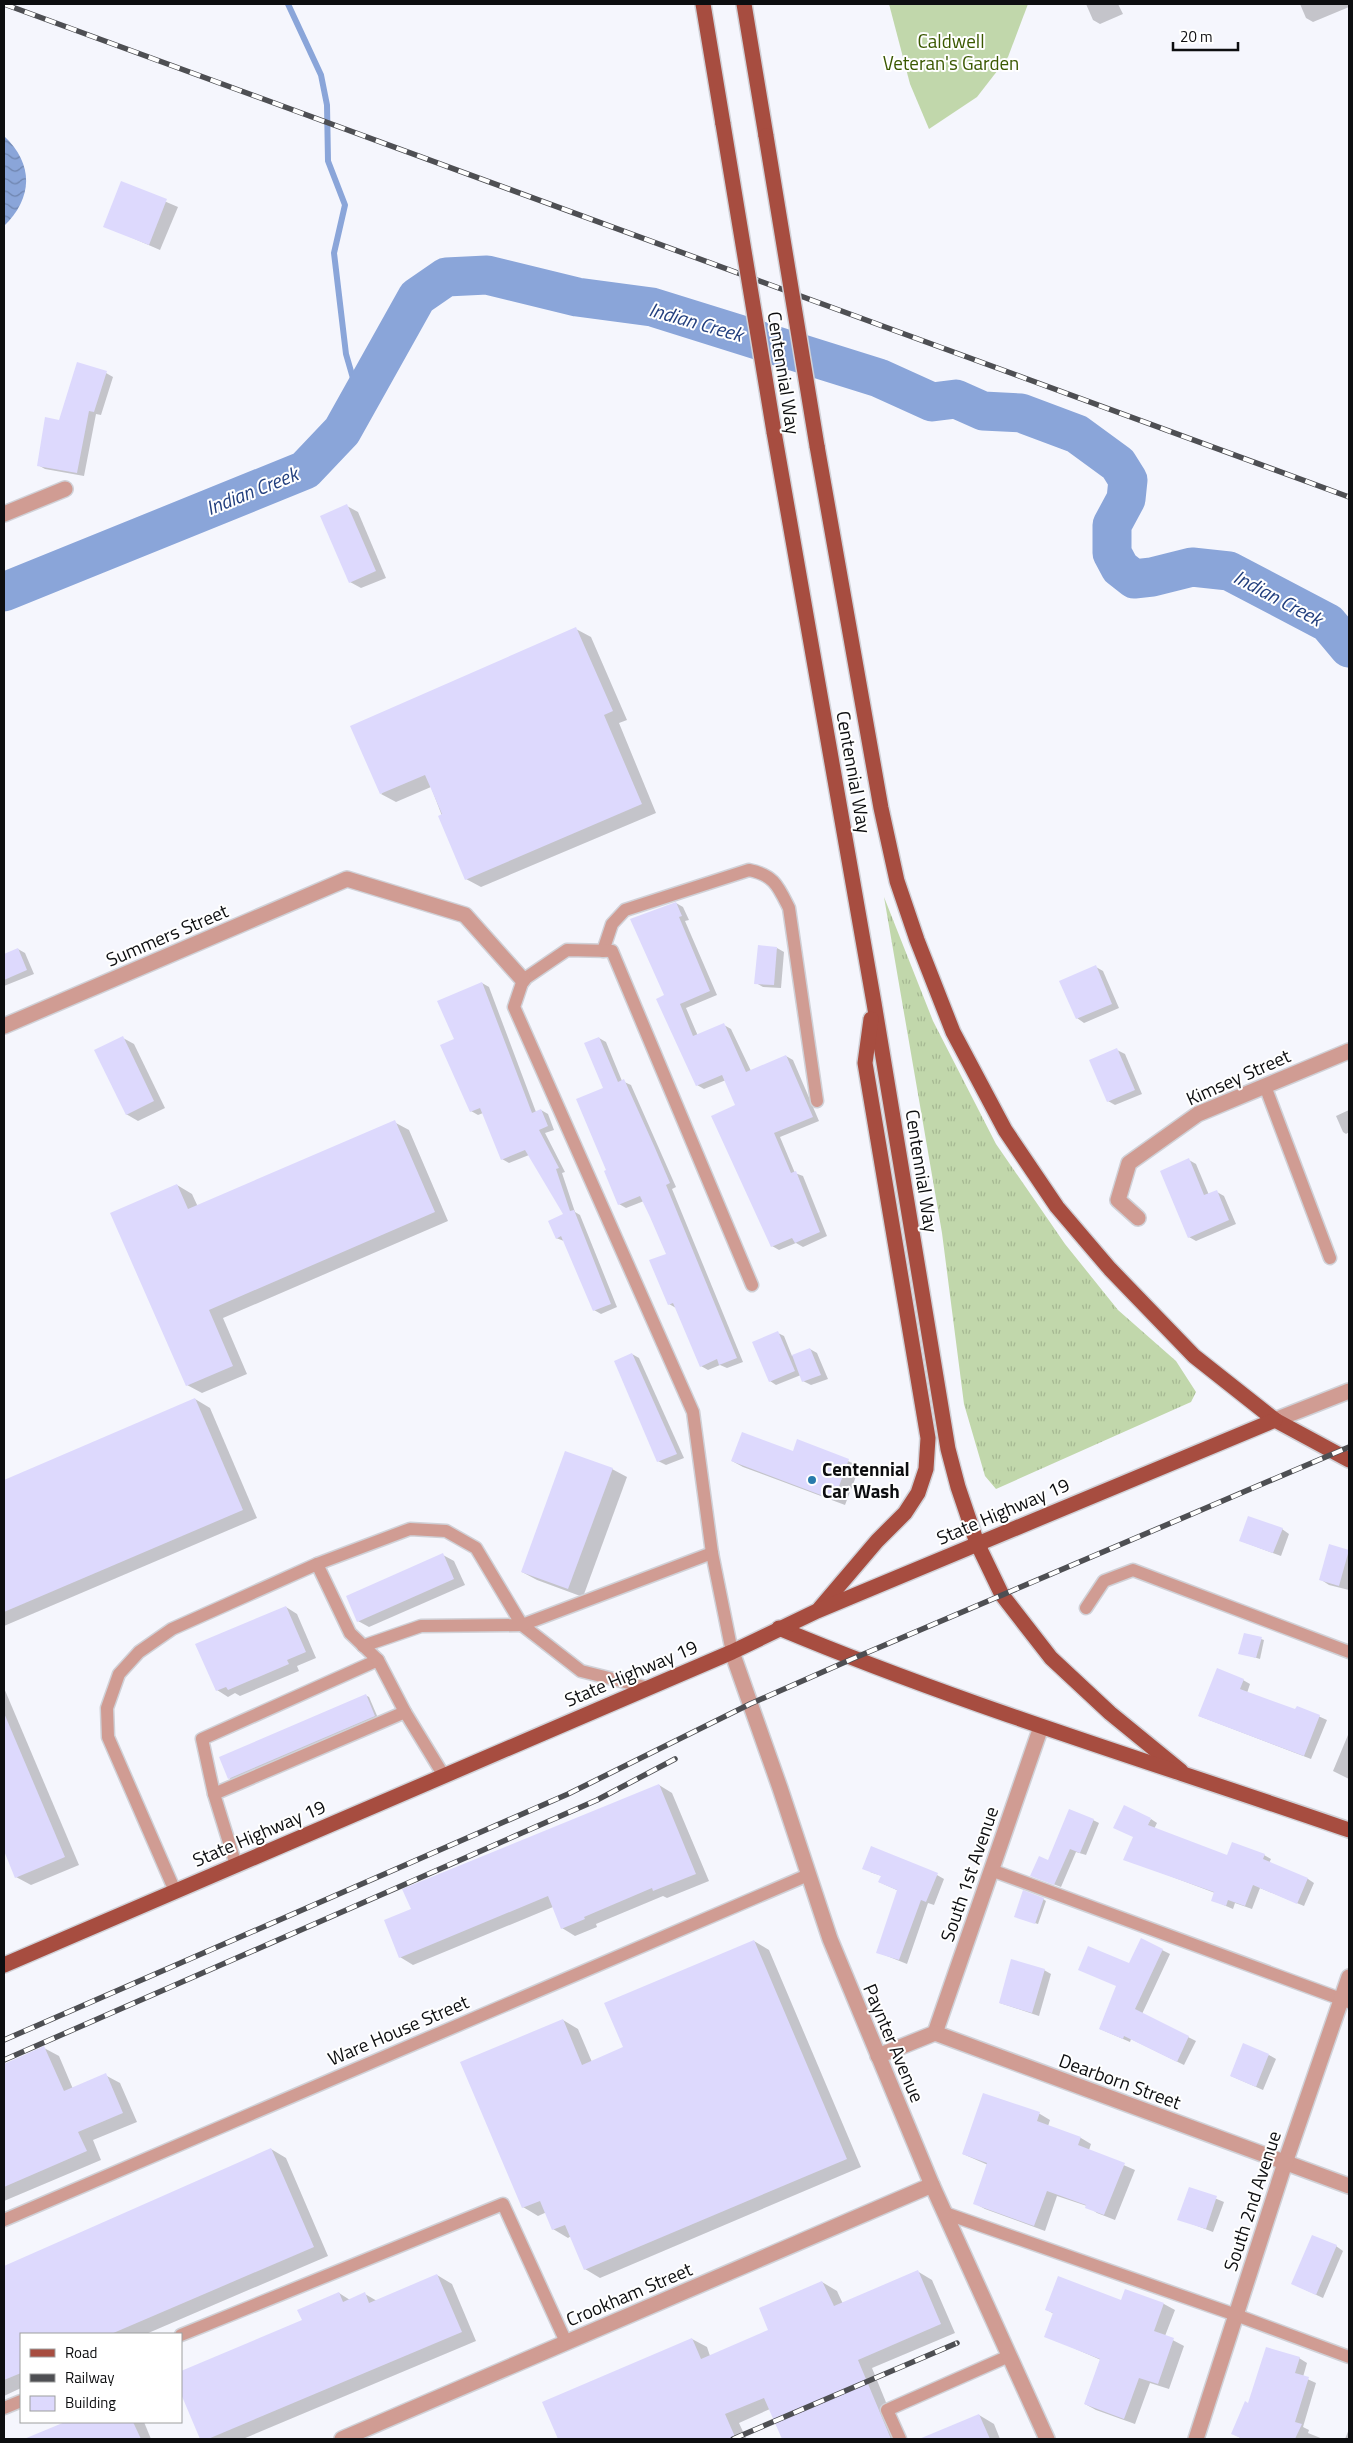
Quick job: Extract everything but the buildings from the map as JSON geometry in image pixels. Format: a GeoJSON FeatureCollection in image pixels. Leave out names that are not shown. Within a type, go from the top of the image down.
{"type":"FeatureCollection","features":[{"type":"Feature","properties":{"kind":"main road","name":"Centennial Way"},"geometry":{"type":"LineString","coordinates":[[704,4],[774,432],[874,1003],[948,1449],[958,1487],[977,1544],[1002,1595],[1052,1658],[1110,1713],[1180,1771]]}},
{"type":"Feature","properties":{"kind":"main road","name":"Centennial Way"},"geometry":{"type":"LineString","coordinates":[[744,4],[817,446],[880,808],[895,872],[917,940],[953,1032],[1005,1130],[1057,1207],[1110,1269],[1194,1356],[1275,1420],[1349,1460]]}},
{"type":"Feature","properties":{"kind":"main road"},"geometry":{"type":"LineString","coordinates":[[817,1611],[877,1541],[905,1513],[918,1493],[926,1469],[928,1438],[866,1063],[874,1003]]}},
{"type":"Feature","properties":{"kind":"main road","name":"State Highway 19"},"geometry":{"type":"LineString","coordinates":[[4,1965],[732,1652],[817,1611],[1275,1420]]}},
{"type":"Feature","properties":{"kind":"main road"},"geometry":{"type":"LineString","coordinates":[[779,1628],[852,1659],[1041,1727],[1180,1771],[1349,1830]]}},
{"type":"Feature","properties":{"kind":"street"},"geometry":{"type":"LineString","coordinates":[[4,514],[65,488]]}},
{"type":"Feature","properties":{"kind":"street","name":"Summers Street"},"geometry":{"type":"LineString","coordinates":[[4,1026],[346,879],[465,916],[523,980]]}},
{"type":"Feature","properties":{"kind":"street","name":"Kimsey Street"},"geometry":{"type":"LineString","coordinates":[[1138,1218],[1118,1200],[1128,1163],[1198,1114],[1349,1051]]}},
{"type":"Feature","properties":{"kind":"street"},"geometry":{"type":"LineString","coordinates":[[1275,1420],[1349,1391]]}},
{"type":"Feature","properties":{"kind":"street","name":"Paynter Avenue"},"geometry":{"type":"LineString","coordinates":[[732,1652],[830,1939],[932,2185],[1047,2439]]}},
{"type":"Feature","properties":{"kind":"street","name":"South 1st Avenue"},"geometry":{"type":"LineString","coordinates":[[935,2033],[1041,1727]]}},
{"type":"Feature","properties":{"kind":"street","name":"South 2nd Avenue"},"geometry":{"type":"LineString","coordinates":[[1196,2439],[1285,2163],[1345,2001],[1349,1977]]}},
{"type":"Feature","properties":{"kind":"street"},"geometry":{"type":"LineString","coordinates":[[878,2056],[935,2033]]}},
{"type":"Feature","properties":{"kind":"street","name":"Dearborn Street"},"geometry":{"type":"LineString","coordinates":[[935,2033],[1349,2186]]}},
{"type":"Feature","properties":{"kind":"street","name":"Crookham Street"},"geometry":{"type":"LineString","coordinates":[[342,2439],[932,2185]]}},
{"type":"Feature","properties":{"kind":"lane"},"geometry":{"type":"LineString","coordinates":[[603,950],[612,924],[626,910],[749,870],[763,872],[777,884],[789,908],[817,1101]]}},
{"type":"Feature","properties":{"kind":"lane"},"geometry":{"type":"LineString","coordinates":[[732,1652],[712,1553],[693,1412],[514,1007],[523,980],[567,950],[612,951],[752,1285]]}},
{"type":"Feature","properties":{"kind":"lane"},"geometry":{"type":"LineString","coordinates":[[1265,1086],[1330,1258]]}},
{"type":"Feature","properties":{"kind":"lane"},"geometry":{"type":"LineString","coordinates":[[175,1891],[108,1737],[107,1708],[119,1674],[139,1652],[172,1629],[317,1564],[410,1529],[446,1531],[476,1548],[522,1625],[580,1672],[649,1688]]}},
{"type":"Feature","properties":{"kind":"lane"},"geometry":{"type":"LineString","coordinates":[[363,1646],[421,1626],[522,1625],[712,1553]]}},
{"type":"Feature","properties":{"kind":"lane"},"geometry":{"type":"LineString","coordinates":[[317,1564],[350,1633],[378,1660],[405,1712],[444,1776]]}},
{"type":"Feature","properties":{"kind":"lane"},"geometry":{"type":"LineString","coordinates":[[1086,1608],[1104,1581],[1133,1570],[1349,1652]]}},
{"type":"Feature","properties":{"kind":"lane"},"geometry":{"type":"LineString","coordinates":[[236,1865],[214,1794],[202,1739],[378,1660]]}},
{"type":"Feature","properties":{"kind":"lane"},"geometry":{"type":"LineString","coordinates":[[214,1794],[405,1712]]}},
{"type":"Feature","properties":{"kind":"lane"},"geometry":{"type":"LineString","coordinates":[[991,1870],[1345,2001]]}},
{"type":"Feature","properties":{"kind":"lane","name":"Ware House Street"},"geometry":{"type":"LineString","coordinates":[[4,2220],[808,1875]]}},
{"type":"Feature","properties":{"kind":"lane"},"geometry":{"type":"LineString","coordinates":[[182,2335],[503,2204],[566,2342]]}},
{"type":"Feature","properties":{"kind":"lane"},"geometry":{"type":"LineString","coordinates":[[945,2213],[1236,2315],[1349,2357]]}},
{"type":"Feature","properties":{"kind":"lane"},"geometry":{"type":"LineString","coordinates":[[900,2439],[887,2410],[1009,2356]]}},
{"type":"Feature","properties":{"kind":"lane"},"geometry":{"type":"LineString","coordinates":[[4,2408],[20,2401]]}},
{"type":"Feature","properties":{"kind":"green space","name":"Caldwell Veteran's Garden"},"geometry":{"type":"Polygon","coordinates":[[[889,4],[1028,4],[1008,57],[977,97],[929,129],[910,84],[889,4]]]}},
{"type":"Feature","properties":{"kind":"green space"},"geometry":{"type":"Polygon","coordinates":[[[884,897],[933,1021],[996,1144],[1065,1244],[1118,1310],[1176,1361],[1196,1392],[1191,1402],[996,1489],[985,1476],[964,1404],[942,1233],[884,897]]]}},
{"type":"Feature","properties":{"kind":"water"},"geometry":{"type":"Polygon","coordinates":[[[4,136],[21,158],[25,169],[26,181],[25,193],[20,204],[14,215],[4,226],[4,136]]]}},
{"type":"Feature","properties":{"kind":"waterway"},"geometry":{"type":"LineString","coordinates":[[288,4],[321,75],[327,105],[328,161],[345,205],[334,253],[346,354],[359,399]]}},
{"type":"Feature","properties":{"kind":"waterway","name":"Indian Creek"},"geometry":{"type":"LineString","coordinates":[[4,592],[305,470],[342,431],[417,297],[446,277],[487,275],[577,297],[652,307],[879,378],[932,402],[956,399],[983,411],[1021,413],[1077,434],[1118,464],[1128,480],[1126,499],[1112,525],[1112,553],[1120,568],[1134,579],[1152,577],[1192,567],[1229,571],[1328,623],[1349,648]]}},
{"type":"Feature","properties":{"kind":"railway"},"geometry":{"type":"LineString","coordinates":[[4,4],[1349,497]]}},
{"type":"Feature","properties":{"kind":"railway"},"geometry":{"type":"LineString","coordinates":[[4,2040],[568,1794],[750,1704],[852,1659],[1349,1447]]}},
{"type":"Feature","properties":{"kind":"railway"},"geometry":{"type":"LineString","coordinates":[[4,2060],[597,1800],[675,1759]]}},
{"type":"Feature","properties":{"kind":"railway"},"geometry":{"type":"LineString","coordinates":[[733,2439],[957,2343]]}},
{"type":"Feature","properties":{"kind":"place","name":"Centennial Car Wash"},"geometry":{"type":"Point","coordinates":[812,1480]}}]}
